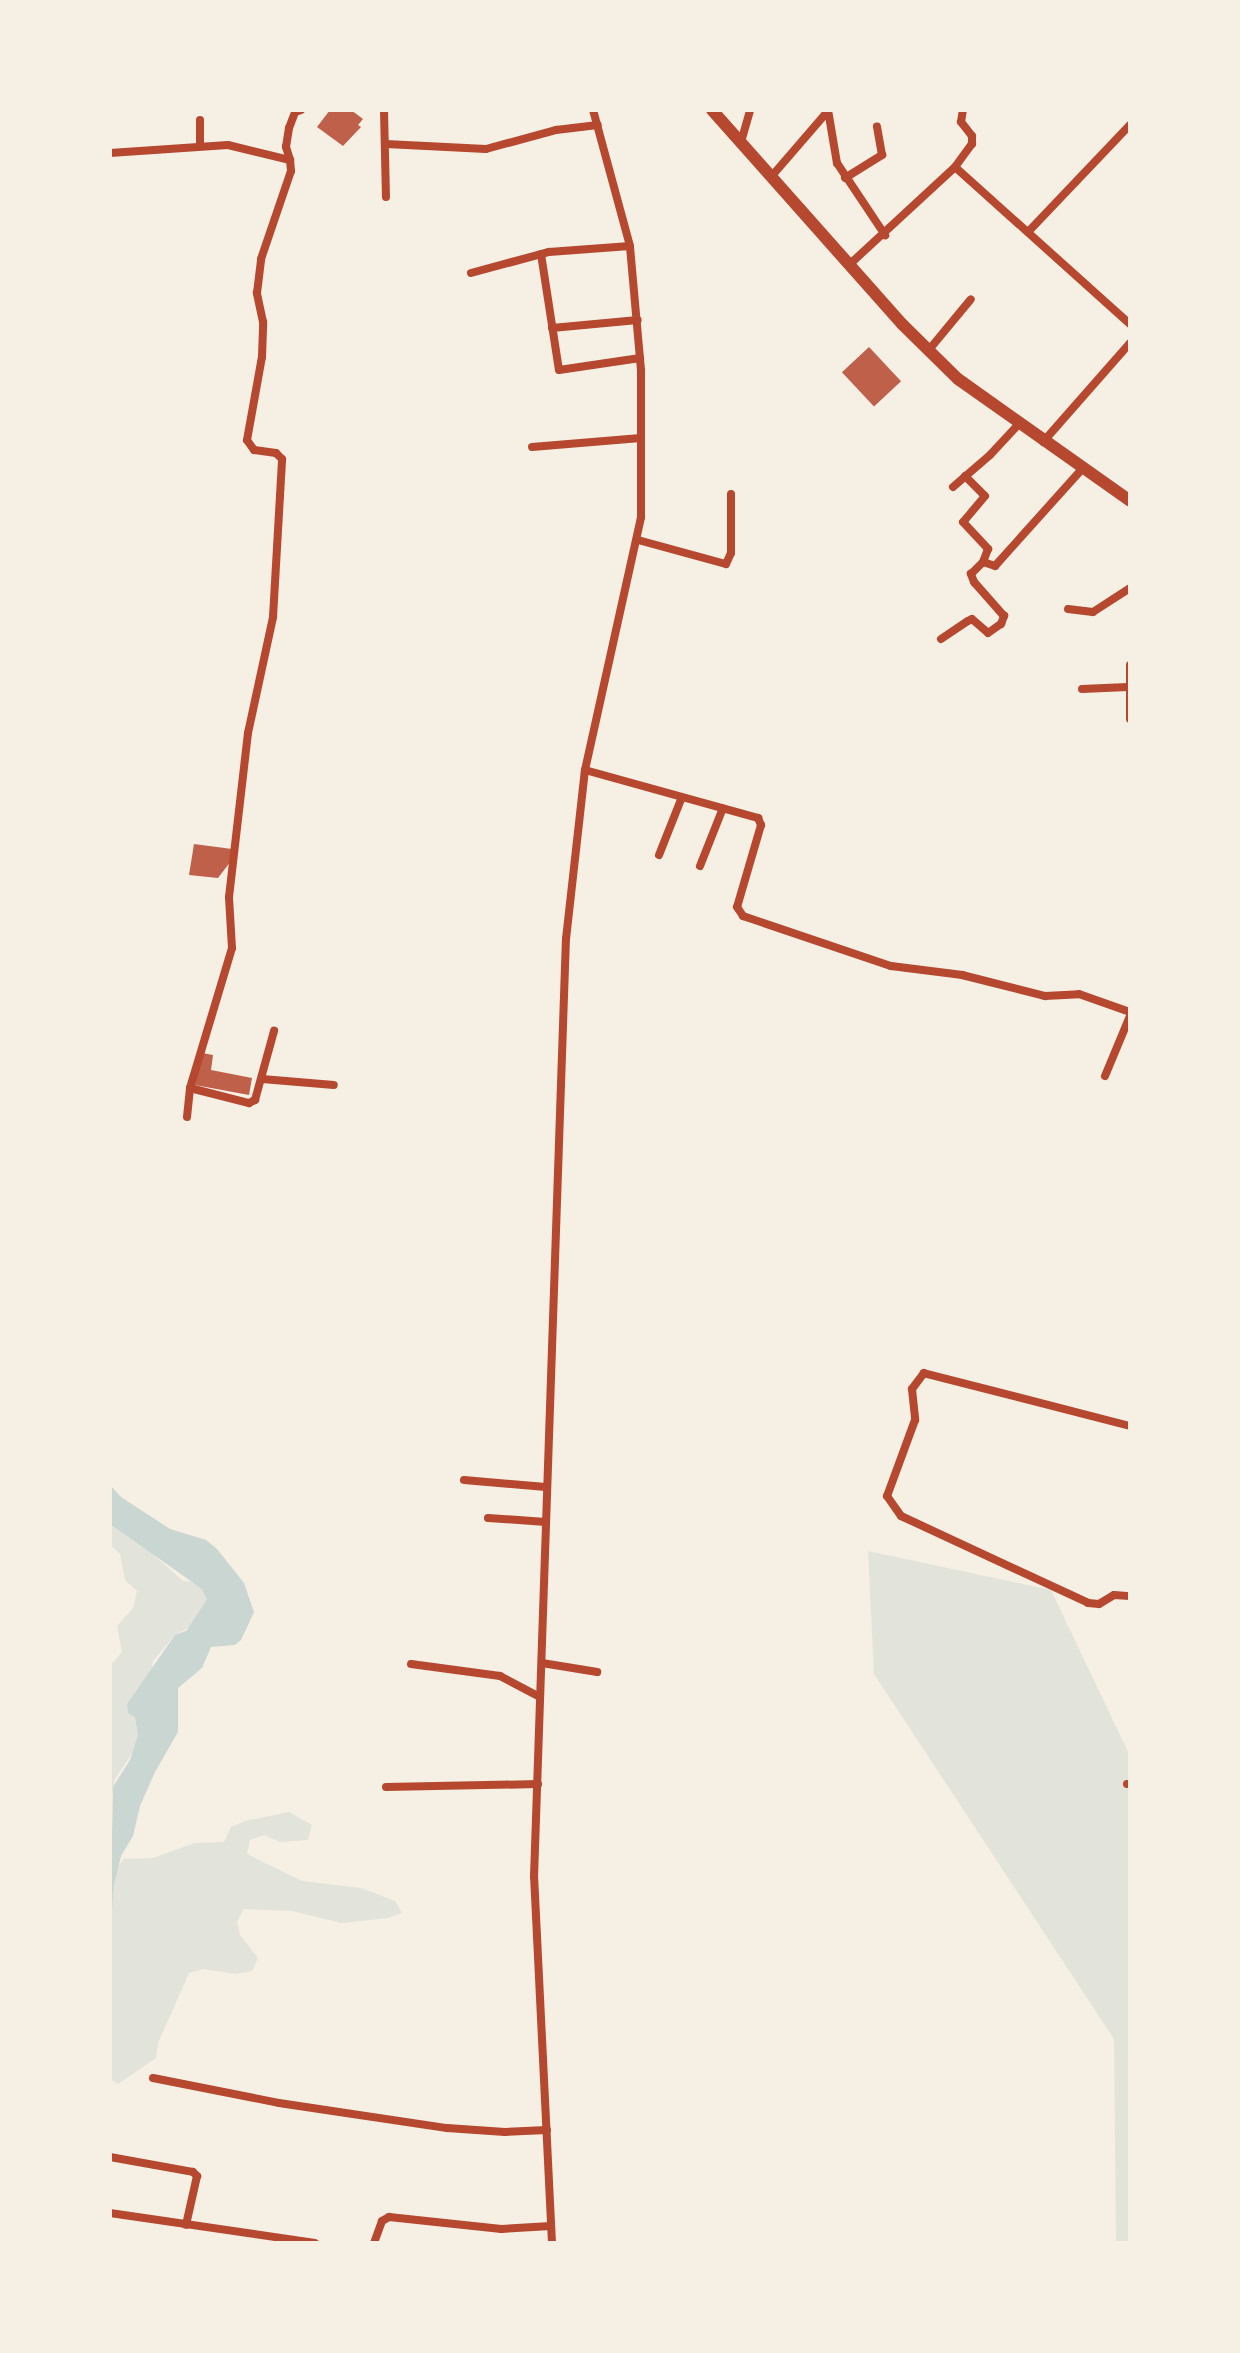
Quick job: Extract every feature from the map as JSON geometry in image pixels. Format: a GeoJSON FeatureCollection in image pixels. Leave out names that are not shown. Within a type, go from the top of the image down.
{"type":"FeatureCollection","features":[{"type":"Feature","properties":{"kind":"highway"},"geometry":{"type":"LineString","coordinates":[[712,110],[928,351],[958,379],[1018,425],[1130,501]]}},
{"type":"Feature","properties":{"kind":"street"},"geometry":{"type":"LineString","coordinates":[[187,1117],[190,1088],[232,948],[233,933],[228,914],[248,733],[273,617],[279,556],[282,459],[276,453],[254,450],[247,440],[262,357],[263,322],[257,293],[261,259],[291,171],[286,147],[289,128],[295,112],[301,110]]}},
{"type":"Feature","properties":{"kind":"street"},"geometry":{"type":"LineString","coordinates":[[384,110],[386,197]]}},
{"type":"Feature","properties":{"kind":"street"},"geometry":{"type":"LineString","coordinates":[[552,2243],[534,1877],[566,939],[585,770],[638,540],[641,438],[638,320],[630,246],[593,110]]}},
{"type":"Feature","properties":{"kind":"street"},"geometry":{"type":"LineString","coordinates":[[741,142],[750,110]]}},
{"type":"Feature","properties":{"kind":"street"},"geometry":{"type":"LineString","coordinates":[[828,110],[837,163],[885,235]]}},
{"type":"Feature","properties":{"kind":"street"},"geometry":{"type":"LineString","coordinates":[[771,177],[828,110]]}},
{"type":"Feature","properties":{"kind":"street"},"geometry":{"type":"LineString","coordinates":[[850,264],[885,235],[955,167],[972,144],[972,136],[961,122],[963,110]]}},
{"type":"Feature","properties":{"kind":"street"},"geometry":{"type":"LineString","coordinates":[[200,120],[200,145]]}},
{"type":"Feature","properties":{"kind":"street"},"geometry":{"type":"LineString","coordinates":[[386,144],[486,149],[556,130],[598,125]]}},
{"type":"Feature","properties":{"kind":"street"},"geometry":{"type":"LineString","coordinates":[[1028,232],[1130,125]]}},
{"type":"Feature","properties":{"kind":"street"},"geometry":{"type":"LineString","coordinates":[[845,178],[882,155],[877,126]]}},
{"type":"Feature","properties":{"kind":"street"},"geometry":{"type":"LineString","coordinates":[[110,153],[200,145],[240,147],[290,160]]}},
{"type":"Feature","properties":{"kind":"street"},"geometry":{"type":"LineString","coordinates":[[955,167],[1130,324]]}},
{"type":"Feature","properties":{"kind":"street"},"geometry":{"type":"LineString","coordinates":[[471,273],[541,254],[630,246]]}},
{"type":"Feature","properties":{"kind":"street"},"geometry":{"type":"LineString","coordinates":[[541,254],[562,371],[640,358]]}},
{"type":"Feature","properties":{"kind":"street"},"geometry":{"type":"LineString","coordinates":[[928,351],[971,299]]}},
{"type":"Feature","properties":{"kind":"street"},"geometry":{"type":"LineString","coordinates":[[552,328],[638,320]]}},
{"type":"Feature","properties":{"kind":"street"},"geometry":{"type":"LineString","coordinates":[[1043,442],[1130,343]]}},
{"type":"Feature","properties":{"kind":"street"},"geometry":{"type":"LineString","coordinates":[[953,487],[1018,425]]}},
{"type":"Feature","properties":{"kind":"street"},"geometry":{"type":"LineString","coordinates":[[532,447],[641,438]]}},
{"type":"Feature","properties":{"kind":"street"},"geometry":{"type":"LineString","coordinates":[[983,562],[995,566],[1081,470]]}},
{"type":"Feature","properties":{"kind":"street"},"geometry":{"type":"LineString","coordinates":[[941,639],[972,619],[988,633],[1004,619],[971,577],[983,562],[988,549],[963,522],[985,496],[965,476]]}},
{"type":"Feature","properties":{"kind":"street"},"geometry":{"type":"LineString","coordinates":[[638,540],[726,564],[731,553],[731,494]]}},
{"type":"Feature","properties":{"kind":"street"},"geometry":{"type":"LineString","coordinates":[[1068,609],[1093,612],[1130,588]]}},
{"type":"Feature","properties":{"kind":"street"},"geometry":{"type":"LineString","coordinates":[[1130,665],[1130,719]]}},
{"type":"Feature","properties":{"kind":"street"},"geometry":{"type":"LineString","coordinates":[[1082,689],[1128,687]]}},
{"type":"Feature","properties":{"kind":"street"},"geometry":{"type":"LineString","coordinates":[[585,770],[758,818],[762,822],[737,907],[743,916],[891,966],[962,975],[1045,996],[1079,994],[1130,1014],[1105,1076]]}},
{"type":"Feature","properties":{"kind":"street"},"geometry":{"type":"LineString","coordinates":[[659,855],[682,797]]}},
{"type":"Feature","properties":{"kind":"street"},"geometry":{"type":"LineString","coordinates":[[700,866],[723,808]]}},
{"type":"Feature","properties":{"kind":"street"},"geometry":{"type":"LineString","coordinates":[[190,1088],[249,1103],[255,1100],[274,1031]]}},
{"type":"Feature","properties":{"kind":"street"},"geometry":{"type":"LineString","coordinates":[[262,1079],[334,1085]]}},
{"type":"Feature","properties":{"kind":"street"},"geometry":{"type":"LineString","coordinates":[[1130,1426],[924,1373],[912,1389],[915,1420],[887,1496],[901,1516],[1088,1603],[1099,1604],[1114,1595],[1130,1596]]}},
{"type":"Feature","properties":{"kind":"street"},"geometry":{"type":"LineString","coordinates":[[464,1480],[546,1487]]}},
{"type":"Feature","properties":{"kind":"street"},"geometry":{"type":"LineString","coordinates":[[488,1518],[546,1522]]}},
{"type":"Feature","properties":{"kind":"street"},"geometry":{"type":"LineString","coordinates":[[542,1663],[597,1672]]}},
{"type":"Feature","properties":{"kind":"street"},"geometry":{"type":"LineString","coordinates":[[411,1664],[500,1676],[540,1697]]}},
{"type":"Feature","properties":{"kind":"street"},"geometry":{"type":"LineString","coordinates":[[386,1787],[538,1784]]}},
{"type":"Feature","properties":{"kind":"street"},"geometry":{"type":"LineString","coordinates":[[153,2078],[279,2103],[447,2128],[505,2132],[547,2130]]}},
{"type":"Feature","properties":{"kind":"street"},"geometry":{"type":"LineString","coordinates":[[110,2157],[193,2172],[197,2176],[186,2225]]}},
{"type":"Feature","properties":{"kind":"street"},"geometry":{"type":"LineString","coordinates":[[110,2213],[315,2243]]}},
{"type":"Feature","properties":{"kind":"street"},"geometry":{"type":"LineString","coordinates":[[374,2243],[382,2221],[389,2217],[501,2229],[551,2226]]}},
{"type":"Feature","properties":{"kind":"shaded area"},"geometry":{"type":"Polygon","coordinates":[[[111,1486],[121,1497],[170,1529],[206,1540],[217,1549],[244,1583],[254,1612],[241,1640],[235,1645],[211,1647],[202,1668],[178,1688],[178,1732],[155,1772],[140,1806],[133,1836],[121,1856],[114,1885],[110,1935],[113,1787],[130,1760],[138,1735],[135,1717],[128,1713],[127,1704],[175,1635],[210,1622],[209,1604],[202,1589],[110,1524],[111,1486]]]}},
{"type":"Feature","properties":{"kind":"shaded area"},"geometry":{"type":"Polygon","coordinates":[[[110,1516],[183,1581],[202,1582],[209,1604],[202,1620],[175,1635],[153,1661],[142,1738],[115,1779],[110,1807],[110,1666],[122,1652],[117,1626],[133,1608],[137,1591],[125,1580],[120,1554],[110,1545],[110,1516]]]}},
{"type":"Feature","properties":{"kind":"shaded area"},"geometry":{"type":"Polygon","coordinates":[[[868,1551],[1051,1590],[1130,1756],[1130,2243],[1116,2243],[1114,2039],[874,1674],[868,1551]]]}},
{"type":"Feature","properties":{"kind":"shaded area"},"geometry":{"type":"Polygon","coordinates":[[[289,1812],[312,1825],[308,1840],[280,1842],[264,1835],[250,1840],[247,1854],[302,1881],[361,1888],[395,1901],[402,1913],[388,1918],[342,1923],[292,1911],[244,1909],[237,1922],[240,1935],[258,1958],[252,1971],[235,1974],[203,1969],[189,1973],[158,2043],[156,2058],[118,2084],[110,2079],[110,1935],[114,1871],[124,1859],[153,1858],[195,1843],[224,1842],[231,1827],[289,1812]]]}},
{"type":"Feature","properties":{"kind":"building"},"geometry":{"type":"Polygon","coordinates":[[[330,110],[351,110],[363,119],[358,125],[361,127],[343,146],[317,127],[330,110]]]}},
{"type":"Feature","properties":{"kind":"building"},"geometry":{"type":"Polygon","coordinates":[[[869,347],[901,381],[874,407],[842,372],[869,347]]]}},
{"type":"Feature","properties":{"kind":"building"},"geometry":{"type":"Polygon","coordinates":[[[194,844],[232,849],[231,861],[218,878],[189,875],[194,844]]]}},
{"type":"Feature","properties":{"kind":"building"},"geometry":{"type":"Polygon","coordinates":[[[202,1053],[213,1055],[211,1070],[252,1078],[249,1095],[195,1085],[202,1053]]]}},
{"type":"Feature","properties":{"kind":"waterway"},"geometry":{"type":"LineString","coordinates":[[187,1650],[225,1592]]}}]}
